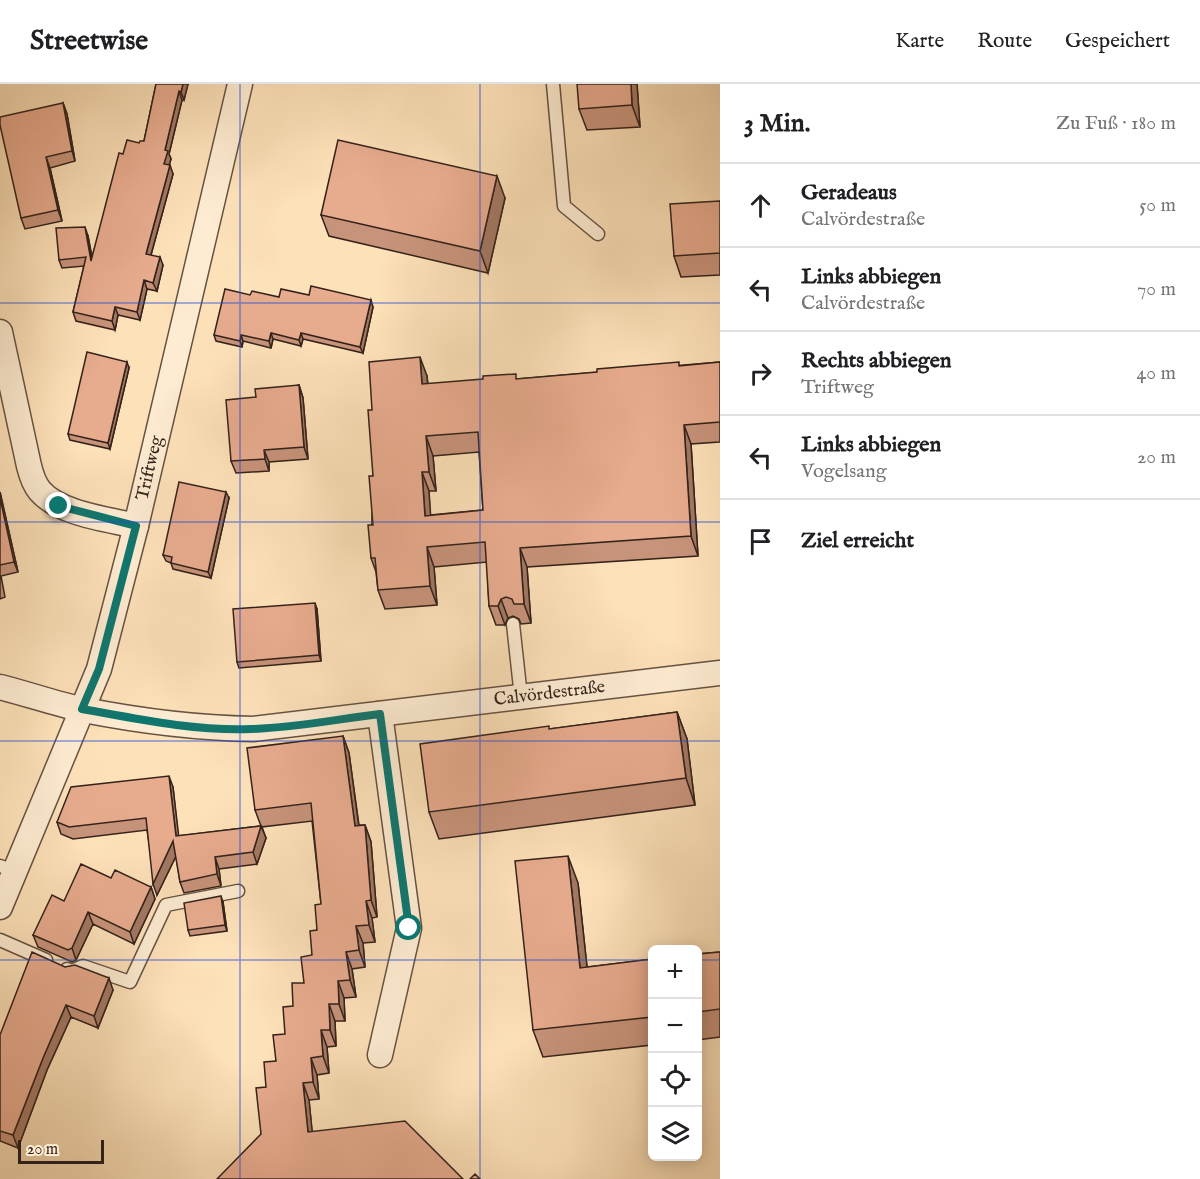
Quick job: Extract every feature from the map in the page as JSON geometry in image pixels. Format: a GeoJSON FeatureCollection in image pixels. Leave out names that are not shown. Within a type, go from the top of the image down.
{"type":"FeatureCollection","features":[{"type":"Feature","properties":{"kind":"street","name":"Triftweg"},"geometry":{"type":"LineString","coordinates":[[0,908],[8,868],[99,669],[136,526],[240,84]]}},
{"type":"Feature","properties":{"kind":"street"},"geometry":{"type":"LineString","coordinates":[[0,332],[29,466],[40,491],[59,506],[136,526]]}},
{"type":"Feature","properties":{"kind":"street","name":"Calvördestraße"},"geometry":{"type":"LineString","coordinates":[[0,687],[82,709],[142,720],[218,729],[253,729],[720,673]]}},
{"type":"Feature","properties":{"kind":"street"},"geometry":{"type":"LineString","coordinates":[[380,714],[409,928],[380,1055]]}},
{"type":"Feature","properties":{"kind":"lane"},"geometry":{"type":"LineString","coordinates":[[553,84],[564,206],[598,234]]}},
{"type":"Feature","properties":{"kind":"lane"},"geometry":{"type":"LineString","coordinates":[[513,624],[521,697]]}},
{"type":"Feature","properties":{"kind":"lane"},"geometry":{"type":"LineString","coordinates":[[0,940],[72,970],[83,966],[130,981],[165,905],[238,891]]}},
{"type":"Feature","properties":{"kind":"building"},"geometry":{"type":"Polygon","coordinates":[[[156,84],[183,84],[181,92],[179,91],[165,150],[168,151],[164,164],[170,165],[146,254],[160,257],[153,283],[144,280],[137,312],[115,307],[112,321],[73,312],[86,257],[59,260],[56,228],[85,227],[91,261],[119,153],[123,154],[127,140],[139,143],[144,141],[156,84]]]}},
{"type":"Feature","properties":{"kind":"building"},"geometry":{"type":"Polygon","coordinates":[[[577,84],[631,84],[632,105],[579,109],[577,84]]]}},
{"type":"Feature","properties":{"kind":"building"},"geometry":{"type":"Polygon","coordinates":[[[63,103],[72,151],[46,157],[58,210],[21,218],[0,117],[63,103]]]}},
{"type":"Feature","properties":{"kind":"building"},"geometry":{"type":"Polygon","coordinates":[[[338,140],[497,176],[480,251],[321,215],[338,140]]]}},
{"type":"Feature","properties":{"kind":"building"},"geometry":{"type":"Polygon","coordinates":[[[720,201],[720,253],[674,256],[670,204],[720,201]]]}},
{"type":"Feature","properties":{"kind":"building"},"geometry":{"type":"Polygon","coordinates":[[[311,286],[371,300],[360,347],[301,333],[299,340],[271,333],[269,341],[241,335],[240,341],[214,335],[225,289],[250,295],[252,291],[279,297],[281,289],[309,295],[311,286]]]}},
{"type":"Feature","properties":{"kind":"building"},"geometry":{"type":"Polygon","coordinates":[[[87,352],[127,362],[108,443],[68,434],[87,352]]]}},
{"type":"Feature","properties":{"kind":"building"},"geometry":{"type":"Polygon","coordinates":[[[420,357],[422,384],[483,379],[483,376],[516,374],[516,379],[679,362],[679,366],[720,362],[720,422],[684,425],[691,536],[520,548],[524,604],[514,604],[512,599],[506,597],[501,599],[498,606],[489,606],[485,542],[427,547],[430,586],[378,590],[375,558],[371,558],[368,525],[373,525],[369,476],[373,476],[368,410],[372,410],[369,362],[420,357]],[[478,432],[426,436],[429,472],[422,472],[425,516],[483,510],[478,432]]]}},
{"type":"Feature","properties":{"kind":"building"},"geometry":{"type":"Polygon","coordinates":[[[299,385],[304,447],[264,450],[265,459],[231,461],[226,400],[256,397],[255,389],[299,385]]]}},
{"type":"Feature","properties":{"kind":"building"},"geometry":{"type":"Polygon","coordinates":[[[179,482],[226,492],[208,572],[171,563],[172,557],[163,555],[179,482]]]}},
{"type":"Feature","properties":{"kind":"building"},"geometry":{"type":"Polygon","coordinates":[[[0,498],[14,562],[0,565],[0,498]]]}},
{"type":"Feature","properties":{"kind":"building"},"geometry":{"type":"Polygon","coordinates":[[[315,603],[319,655],[237,662],[233,609],[315,603]]]}},
{"type":"Feature","properties":{"kind":"building"},"geometry":{"type":"Polygon","coordinates":[[[677,712],[686,778],[429,812],[420,744],[549,726],[549,729],[677,712]]]}},
{"type":"Feature","properties":{"kind":"building"},"geometry":{"type":"Polygon","coordinates":[[[343,736],[355,826],[365,825],[371,900],[366,901],[369,925],[356,926],[359,950],[346,952],[350,980],[338,981],[339,1004],[329,1004],[330,1030],[321,1030],[323,1056],[311,1058],[313,1082],[303,1083],[308,1132],[405,1121],[463,1179],[217,1179],[261,1134],[256,1088],[266,1087],[264,1062],[276,1061],[273,1035],[285,1034],[283,1007],[293,1006],[292,983],[304,983],[301,957],[312,955],[310,931],[317,930],[315,905],[321,904],[311,803],[255,810],[247,748],[343,736]]]}},
{"type":"Feature","properties":{"kind":"building"},"geometry":{"type":"Polygon","coordinates":[[[169,776],[176,836],[261,826],[253,852],[215,857],[217,874],[180,882],[173,841],[153,884],[146,818],[69,827],[57,822],[71,787],[169,776]]]}},
{"type":"Feature","properties":{"kind":"building"},"geometry":{"type":"Polygon","coordinates":[[[568,856],[580,968],[648,960],[648,1017],[533,1030],[515,861],[568,856]]]}},
{"type":"Feature","properties":{"kind":"building"},"geometry":{"type":"Polygon","coordinates":[[[81,864],[111,878],[115,870],[151,887],[130,932],[88,912],[72,948],[68,950],[33,935],[52,895],[64,901],[81,864]]]}},
{"type":"Feature","properties":{"kind":"building"},"geometry":{"type":"Polygon","coordinates":[[[221,896],[225,925],[188,930],[184,903],[221,896]]]}},
{"type":"Feature","properties":{"kind":"building"},"geometry":{"type":"Polygon","coordinates":[[[32,952],[65,967],[75,965],[109,978],[94,1016],[66,1005],[13,1135],[0,1131],[0,1035],[32,952]]]}},
{"type":"Feature","properties":{"kind":"building"},"geometry":{"type":"Polygon","coordinates":[[[720,952],[720,1009],[702,1011],[702,954],[720,952]]]}},
{"type":"Feature","properties":{"kind":"building"},"geometry":{"type":"Polygon","coordinates":[[[475,1174],[480,1179],[470,1179],[475,1174]]]}},
{"type":"Feature","properties":{"kind":"route"},"geometry":{"type":"LineString","coordinates":[[59,506],[136,526],[99,669],[82,709],[142,720],[207,728],[253,729],[380,714],[409,928]]}}]}
